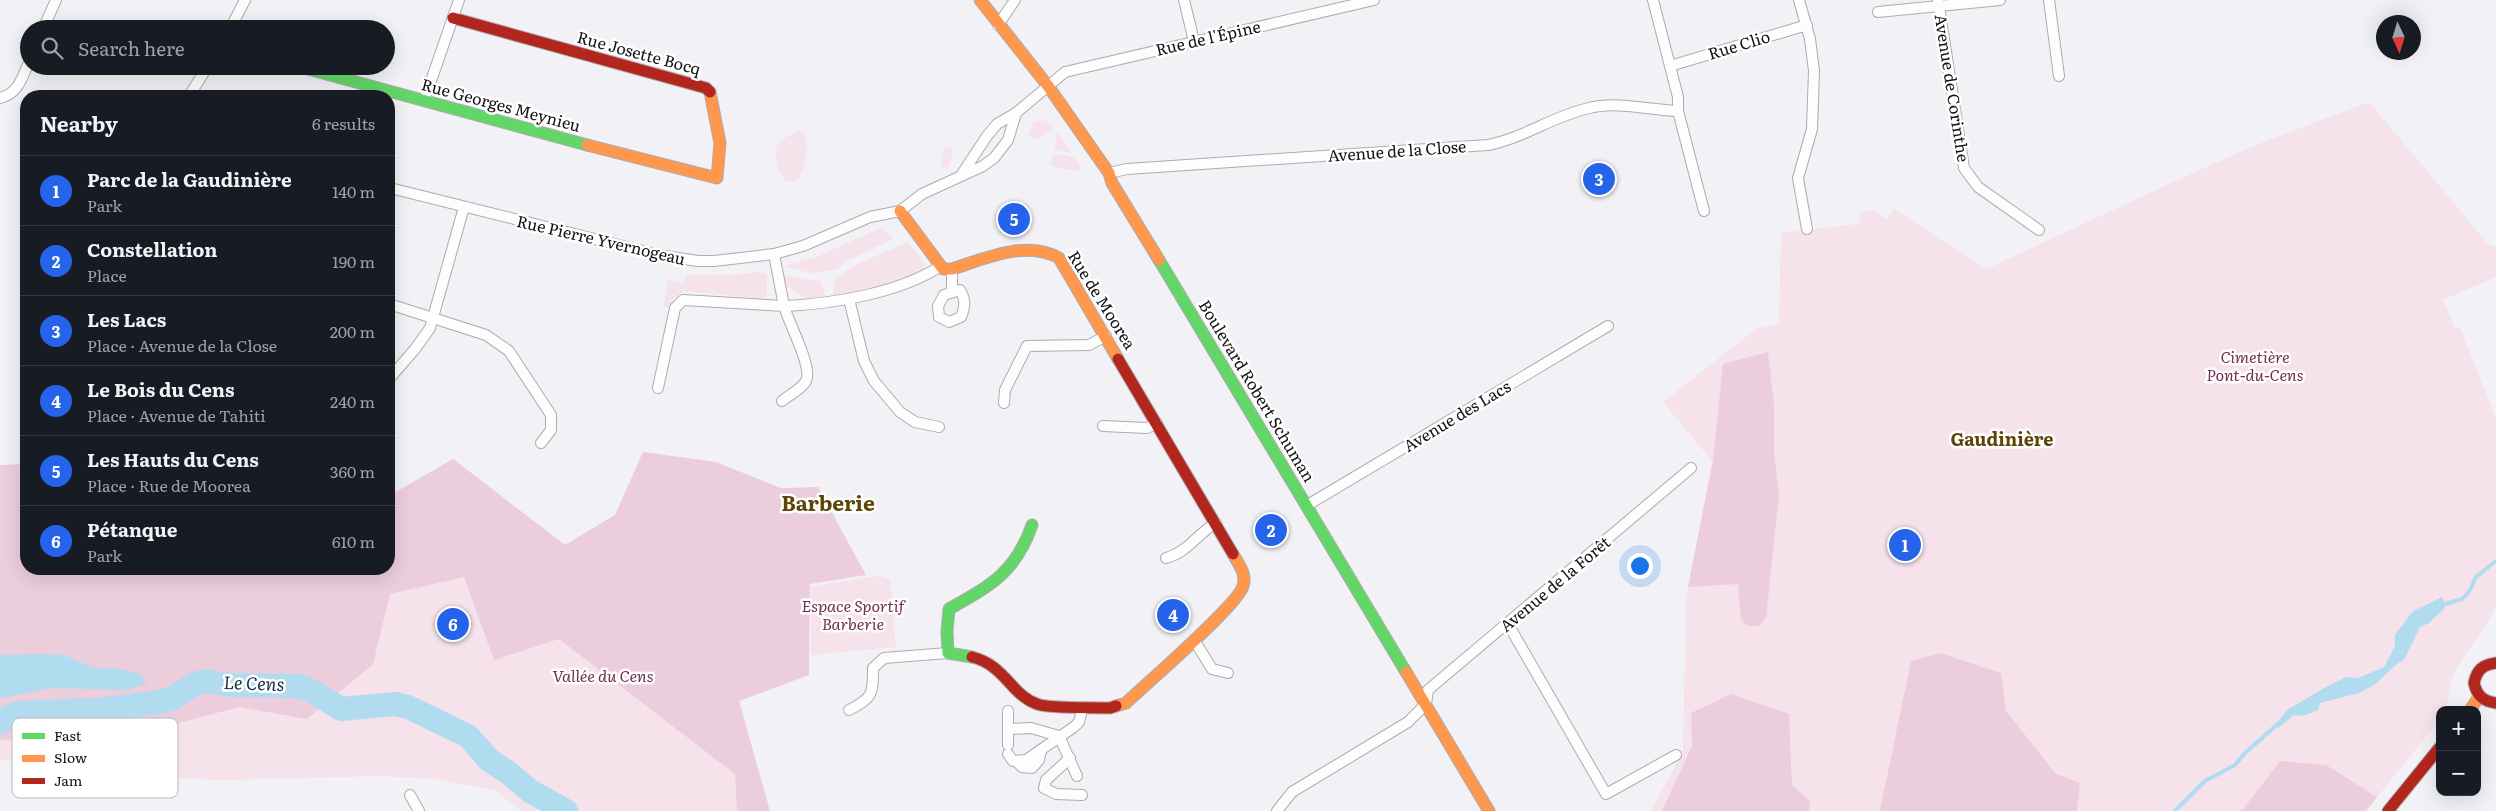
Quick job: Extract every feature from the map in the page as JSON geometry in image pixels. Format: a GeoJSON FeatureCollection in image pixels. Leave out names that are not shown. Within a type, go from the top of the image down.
{"type":"FeatureCollection","features":[{"type":"Feature","properties":{"kind":"street"},"geometry":{"type":"LineString","coordinates":[[47,20],[56,0]]}},
{"type":"Feature","properties":{"kind":"street"},"geometry":{"type":"LineString","coordinates":[[235,20],[245,0]]}},
{"type":"Feature","properties":{"kind":"street"},"geometry":{"type":"LineString","coordinates":[[424,101],[459,0]]}},
{"type":"Feature","properties":{"kind":"street","name":"Boulevard Robert Schuman"},"geometry":{"type":"LineString","coordinates":[[980,0],[1048,86],[1109,173],[1112,183],[1490,811]]}},
{"type":"Feature","properties":{"kind":"street"},"geometry":{"type":"LineString","coordinates":[[998,25],[1015,0]]}},
{"type":"Feature","properties":{"kind":"street"},"geometry":{"type":"LineString","coordinates":[[1184,0],[1194,41]]}},
{"type":"Feature","properties":{"kind":"street","name":"Rue de l'Épine"},"geometry":{"type":"LineString","coordinates":[[1048,86],[1065,72],[1336,4],[1374,0]]}},
{"type":"Feature","properties":{"kind":"street"},"geometry":{"type":"LineString","coordinates":[[1653,0],[1678,97],[1678,111],[1704,211]]}},
{"type":"Feature","properties":{"kind":"street"},"geometry":{"type":"LineString","coordinates":[[1799,0],[1807,25],[1814,70],[1812,129],[1798,178],[1806,229]]}},
{"type":"Feature","properties":{"kind":"street"},"geometry":{"type":"LineString","coordinates":[[1878,12],[1938,3],[2000,0]]}},
{"type":"Feature","properties":{"kind":"street"},"geometry":{"type":"LineString","coordinates":[[2049,0],[2059,76]]}},
{"type":"Feature","properties":{"kind":"street","name":"Avenue de Corinthe"},"geometry":{"type":"LineString","coordinates":[[1938,3],[1964,168],[1978,187],[2039,230]]}},
{"type":"Feature","properties":{"kind":"street","name":"Rue Josette Bocq"},"geometry":{"type":"LineString","coordinates":[[453,18],[706,88],[712,94],[719,135],[720,167],[718,178],[696,174]]}},
{"type":"Feature","properties":{"kind":"street","name":"Rue Clio"},"geometry":{"type":"LineString","coordinates":[[1670,66],[1807,25]]}},
{"type":"Feature","properties":{"kind":"street"},"geometry":{"type":"LineString","coordinates":[[0,98],[14,92],[23,75]]}},
{"type":"Feature","properties":{"kind":"street"},"geometry":{"type":"LineString","coordinates":[[193,90],[202,75]]}},
{"type":"Feature","properties":{"kind":"street","name":"Rue Georges Meynieu"},"geometry":{"type":"LineString","coordinates":[[330,75],[384,90]]}},
{"type":"Feature","properties":{"kind":"street"},"geometry":{"type":"LineString","coordinates":[[962,174],[997,124],[1016,113],[1048,86]]}},
{"type":"Feature","properties":{"kind":"street","name":"Rue Georges Meynieu"},"geometry":{"type":"LineString","coordinates":[[395,93],[696,174]]}},
{"type":"Feature","properties":{"kind":"street","name":"Avenue de la Close"},"geometry":{"type":"LineString","coordinates":[[1109,173],[1127,169],[1488,145],[1526,135],[1569,114],[1603,106],[1678,111]]}},
{"type":"Feature","properties":{"kind":"street","name":"Rue Pierre Yvernogeau"},"geometry":{"type":"LineString","coordinates":[[395,189],[683,259],[714,261],[774,254],[803,246],[870,217],[900,211],[922,194],[962,174],[984,166],[1000,152],[1008,140],[1016,113]]}},
{"type":"Feature","properties":{"kind":"street"},"geometry":{"type":"LineString","coordinates":[[395,372],[430,328],[464,207]]}},
{"type":"Feature","properties":{"kind":"street"},"geometry":{"type":"LineString","coordinates":[[658,388],[675,308],[683,300],[784,306],[829,304],[926,276],[939,267],[900,211]]}},
{"type":"Feature","properties":{"kind":"street","name":"Rue de Moorea"},"geometry":{"type":"LineString","coordinates":[[939,267],[952,269],[1024,250],[1038,249],[1051,252],[1062,262],[1243,570],[1245,582],[1243,588],[1227,608],[1194,640]]}},
{"type":"Feature","properties":{"kind":"street"},"geometry":{"type":"LineString","coordinates":[[774,254],[789,324],[807,360],[808,374],[802,386],[782,401]]}},
{"type":"Feature","properties":{"kind":"street"},"geometry":{"type":"LineString","coordinates":[[952,269],[952,291]]}},
{"type":"Feature","properties":{"kind":"street"},"geometry":{"type":"LineString","coordinates":[[849,299],[864,361],[874,381],[900,412],[915,422],[939,428]]}},
{"type":"Feature","properties":{"kind":"street"},"geometry":{"type":"LineString","coordinates":[[395,306],[486,335],[509,352],[551,416],[551,430],[541,443]]}},
{"type":"Feature","properties":{"kind":"street","name":"Avenue des Lacs"},"geometry":{"type":"LineString","coordinates":[[1306,506],[1608,326]]}},
{"type":"Feature","properties":{"kind":"street"},"geometry":{"type":"LineString","coordinates":[[1004,403],[1005,390],[1027,346],[1089,345],[1106,336]]}},
{"type":"Feature","properties":{"kind":"street"},"geometry":{"type":"LineString","coordinates":[[1103,426],[1147,428],[1157,423]]}},
{"type":"Feature","properties":{"kind":"street","name":"Avenue de la Forêt"},"geometry":{"type":"LineString","coordinates":[[1277,811],[1292,792],[1408,722],[1426,704],[1428,690],[1691,468]]}},
{"type":"Feature","properties":{"kind":"street"},"geometry":{"type":"LineString","coordinates":[[1166,558],[1180,553],[1200,533],[1216,523]]}},
{"type":"Feature","properties":{"kind":"street"},"geometry":{"type":"LineString","coordinates":[[948,653],[947,621],[949,609],[1000,579],[1009,571],[1027,545],[1032,525]]}},
{"type":"Feature","properties":{"kind":"street"},"geometry":{"type":"LineString","coordinates":[[1508,624],[1606,794],[1676,755]]}},
{"type":"Feature","properties":{"kind":"street"},"geometry":{"type":"LineString","coordinates":[[848,710],[867,701],[873,690],[873,668],[884,658],[948,653],[976,658],[991,664],[1033,703],[1045,707],[1110,708],[1126,703],[1194,640],[1212,669],[1228,673]]}},
{"type":"Feature","properties":{"kind":"street"},"geometry":{"type":"LineString","coordinates":[[2495,704],[2479,697],[2473,686],[2476,673],[2486,664],[2496,663]]}},
{"type":"Feature","properties":{"kind":"street"},"geometry":{"type":"LineString","coordinates":[[2473,706],[2479,697]]}},
{"type":"Feature","properties":{"kind":"street"},"geometry":{"type":"LineString","coordinates":[[1008,711],[1008,749],[1011,760],[1017,762],[1026,760],[1079,722],[1083,707]]}},
{"type":"Feature","properties":{"kind":"street"},"geometry":{"type":"LineString","coordinates":[[1008,729],[1040,729],[1060,736],[1077,776]]}},
{"type":"Feature","properties":{"kind":"street"},"geometry":{"type":"LineString","coordinates":[[2388,811],[2437,751]]}},
{"type":"Feature","properties":{"kind":"street"},"geometry":{"type":"LineString","coordinates":[[1070,758],[1046,780],[1044,788],[1056,794],[1082,795]]}},
{"type":"Feature","properties":{"kind":"street"},"geometry":{"type":"LineString","coordinates":[[410,795],[419,811]]}},
{"type":"Feature","properties":{"kind":"green space","name":"Cimetière Pont-du-Cens"},"geometry":{"type":"Polygon","coordinates":[[[2369,102],[2489,245],[2496,247],[2496,277],[2443,300],[2455,328],[2460,327],[2496,419],[2496,605],[2486,625],[2456,669],[2446,706],[2436,706],[2436,723],[2366,811],[1651,811],[1683,751],[1686,600],[1712,461],[1663,402],[1756,329],[1779,323],[1781,233],[1858,224],[1861,221],[1860,212],[1872,210],[1886,219],[1894,209],[1986,269],[2256,145],[2369,102]]]}},
{"type":"Feature","properties":{"kind":"green space"},"geometry":{"type":"Polygon","coordinates":[[[1046,120],[1054,128],[1037,139],[1027,136],[1034,122],[1046,120]]]}},
{"type":"Feature","properties":{"kind":"green space"},"geometry":{"type":"Polygon","coordinates":[[[799,131],[804,132],[806,137],[806,158],[799,178],[788,182],[779,170],[776,148],[787,136],[799,131]]]}},
{"type":"Feature","properties":{"kind":"green space"},"geometry":{"type":"Polygon","coordinates":[[[1057,132],[1072,153],[1054,149],[1057,132]]]}},
{"type":"Feature","properties":{"kind":"green space"},"geometry":{"type":"Polygon","coordinates":[[[944,147],[953,148],[950,165],[940,170],[944,147]]]}},
{"type":"Feature","properties":{"kind":"green space"},"geometry":{"type":"Polygon","coordinates":[[[1053,153],[1075,158],[1082,168],[1077,171],[1051,166],[1053,153]]]}},
{"type":"Feature","properties":{"kind":"green space"},"geometry":{"type":"Polygon","coordinates":[[[880,228],[895,238],[847,261],[836,270],[810,273],[784,266],[814,258],[880,228]]]}},
{"type":"Feature","properties":{"kind":"green space"},"geometry":{"type":"Polygon","coordinates":[[[908,242],[922,259],[925,267],[923,271],[903,279],[833,297],[834,280],[853,266],[908,242]]]}},
{"type":"Feature","properties":{"kind":"green space"},"geometry":{"type":"Polygon","coordinates":[[[759,272],[767,274],[767,297],[756,298],[684,291],[674,298],[668,308],[663,307],[668,280],[684,284],[686,275],[732,275],[759,272]]]}},
{"type":"Feature","properties":{"kind":"green space"},"geometry":{"type":"Polygon","coordinates":[[[783,275],[821,282],[826,299],[809,302],[783,283],[783,275]]]}},
{"type":"Feature","properties":{"kind":"green space","name":"Vallée du Cens"},"geometry":{"type":"Polygon","coordinates":[[[643,452],[716,462],[737,698],[766,811],[522,811],[494,790],[435,779],[380,776],[223,780],[178,778],[178,718],[12,718],[12,761],[0,760],[0,554],[20,566],[20,575],[395,575],[395,493],[453,459],[565,545],[615,515],[643,452]]]}},
{"type":"Feature","properties":{"kind":"green space","name":"Espace Sportif Barberie"},"geometry":{"type":"Polygon","coordinates":[[[880,576],[890,579],[896,647],[811,655],[811,586],[880,576]]]}},
{"type":"Feature","properties":{"kind":"shaded area"},"geometry":{"type":"Polygon","coordinates":[[[1768,352],[1774,406],[1774,453],[1779,494],[1766,618],[1760,625],[1752,626],[1747,625],[1741,619],[1738,584],[1688,587],[1713,461],[1723,364],[1768,352]]]}},
{"type":"Feature","properties":{"kind":"shaded area","name":"Vallée du Cens"},"geometry":{"type":"Polygon","coordinates":[[[643,452],[716,462],[781,488],[818,487],[866,575],[810,584],[809,675],[739,701],[770,811],[737,811],[735,774],[559,639],[494,660],[464,577],[390,594],[373,664],[307,719],[239,707],[178,723],[178,718],[12,718],[12,739],[0,740],[0,465],[20,464],[20,575],[395,575],[395,493],[453,459],[565,545],[615,515],[643,452]]]}},
{"type":"Feature","properties":{"kind":"shaded area"},"geometry":{"type":"Polygon","coordinates":[[[1940,653],[2001,673],[2006,711],[2056,774],[2080,783],[2077,811],[1880,811],[1911,661],[1940,653]]]}},
{"type":"Feature","properties":{"kind":"shaded area"},"geometry":{"type":"Polygon","coordinates":[[[1731,694],[1789,714],[1792,785],[1810,801],[1809,811],[1662,811],[1692,746],[1691,713],[1731,694]]]}},
{"type":"Feature","properties":{"kind":"shaded area"},"geometry":{"type":"Polygon","coordinates":[[[2280,761],[2326,765],[2377,797],[2366,811],[2239,811],[2244,808],[2280,761]]]}},
{"type":"Feature","properties":{"kind":"water"},"geometry":{"type":"Polygon","coordinates":[[[2442,597],[2445,603],[2444,609],[2429,623],[2420,627],[2404,660],[2374,685],[2359,693],[2320,703],[2318,710],[2303,716],[2294,715],[2278,728],[2276,724],[2287,710],[2326,687],[2346,677],[2358,678],[2384,667],[2395,646],[2395,635],[2413,611],[2442,597]]]}},
{"type":"Feature","properties":{"kind":"water"},"geometry":{"type":"Polygon","coordinates":[[[0,655],[64,655],[94,668],[120,669],[138,673],[147,683],[128,690],[51,688],[0,698],[0,655]]]}},
{"type":"Feature","properties":{"kind":"waterway"},"geometry":{"type":"LineString","coordinates":[[2442,605],[2462,599],[2469,592],[2476,577],[2496,561]]}},
{"type":"Feature","properties":{"kind":"waterway","name":"Le Cens"},"geometry":{"type":"LineString","coordinates":[[0,722],[18,713],[98,710],[160,702],[173,698],[195,684],[205,681],[230,685],[298,686],[310,690],[341,709],[395,704],[408,707],[468,736],[489,760],[509,773],[530,791],[566,811]]}},
{"type":"Feature","properties":{"kind":"waterway"},"geometry":{"type":"LineString","coordinates":[[2175,811],[2205,781],[2235,765],[2245,753],[2280,722]]}},
{"type":"Feature","properties":{"kind":"traffic: fast"},"geometry":{"type":"LineString","coordinates":[[330,75],[385,90]]}},
{"type":"Feature","properties":{"kind":"traffic: fast"},"geometry":{"type":"LineString","coordinates":[[395,93],[587,145]]}},
{"type":"Feature","properties":{"kind":"traffic: fast"},"geometry":{"type":"LineString","coordinates":[[1159,260],[1406,672]]}},
{"type":"Feature","properties":{"kind":"traffic: fast"},"geometry":{"type":"LineString","coordinates":[[972,657],[948,653],[949,609],[989,585],[1010,566],[1026,541],[1032,525]]}},
{"type":"Feature","properties":{"kind":"traffic: slow"},"geometry":{"type":"LineString","coordinates":[[980,0],[1048,86],[1109,173],[1112,183],[1159,260]]}},
{"type":"Feature","properties":{"kind":"traffic: slow"},"geometry":{"type":"LineString","coordinates":[[587,145],[717,178],[720,143],[710,92]]}},
{"type":"Feature","properties":{"kind":"traffic: slow"},"geometry":{"type":"LineString","coordinates":[[900,211],[943,269],[952,269],[991,256],[1020,250],[1033,250],[1059,258],[1118,359]]}},
{"type":"Feature","properties":{"kind":"traffic: slow"},"geometry":{"type":"LineString","coordinates":[[1116,706],[1126,703],[1209,626],[1237,596],[1243,586],[1244,577],[1233,554]]}},
{"type":"Feature","properties":{"kind":"traffic: slow"},"geometry":{"type":"LineString","coordinates":[[1406,672],[1489,811]]}},
{"type":"Feature","properties":{"kind":"traffic: slow"},"geometry":{"type":"LineString","coordinates":[[2473,706],[2479,697]]}},
{"type":"Feature","properties":{"kind":"traffic: jam"},"geometry":{"type":"LineString","coordinates":[[453,18],[706,88],[710,92]]}},
{"type":"Feature","properties":{"kind":"traffic: jam"},"geometry":{"type":"LineString","coordinates":[[1118,359],[1233,554]]}},
{"type":"Feature","properties":{"kind":"traffic: jam"},"geometry":{"type":"LineString","coordinates":[[972,657],[992,666],[1028,700],[1037,704],[1072,708],[1110,708],[1116,706]]}},
{"type":"Feature","properties":{"kind":"traffic: jam"},"geometry":{"type":"LineString","coordinates":[[2496,663],[2481,668],[2474,683],[2481,697],[2496,703]]}},
{"type":"Feature","properties":{"kind":"traffic: jam"},"geometry":{"type":"LineString","coordinates":[[2388,811],[2437,751]]}},
{"type":"Feature","properties":{"kind":"place","name":"Les Lacs"},"geometry":{"type":"Point","coordinates":[1599,179]}},
{"type":"Feature","properties":{"kind":"place","name":"Les Hauts du Cens"},"geometry":{"type":"Point","coordinates":[1014,219]}},
{"type":"Feature","properties":{"kind":"place","name":"Constellation"},"geometry":{"type":"Point","coordinates":[1271,530]}},
{"type":"Feature","properties":{"kind":"place","name":"Parc de la Gaudinière"},"geometry":{"type":"Point","coordinates":[1905,545]}},
{"type":"Feature","properties":{"kind":"place","name":"Le Bois du Cens"},"geometry":{"type":"Point","coordinates":[1173,615]}},
{"type":"Feature","properties":{"kind":"place","name":"Pétanque"},"geometry":{"type":"Point","coordinates":[453,624]}},
{"type":"Feature","properties":{"kind":"district","name":"Gaudinière"},"geometry":{"type":"Point","coordinates":[2002,440]}},
{"type":"Feature","properties":{"kind":"district","name":"Barberie"},"geometry":{"type":"Point","coordinates":[828,504]}}]}
